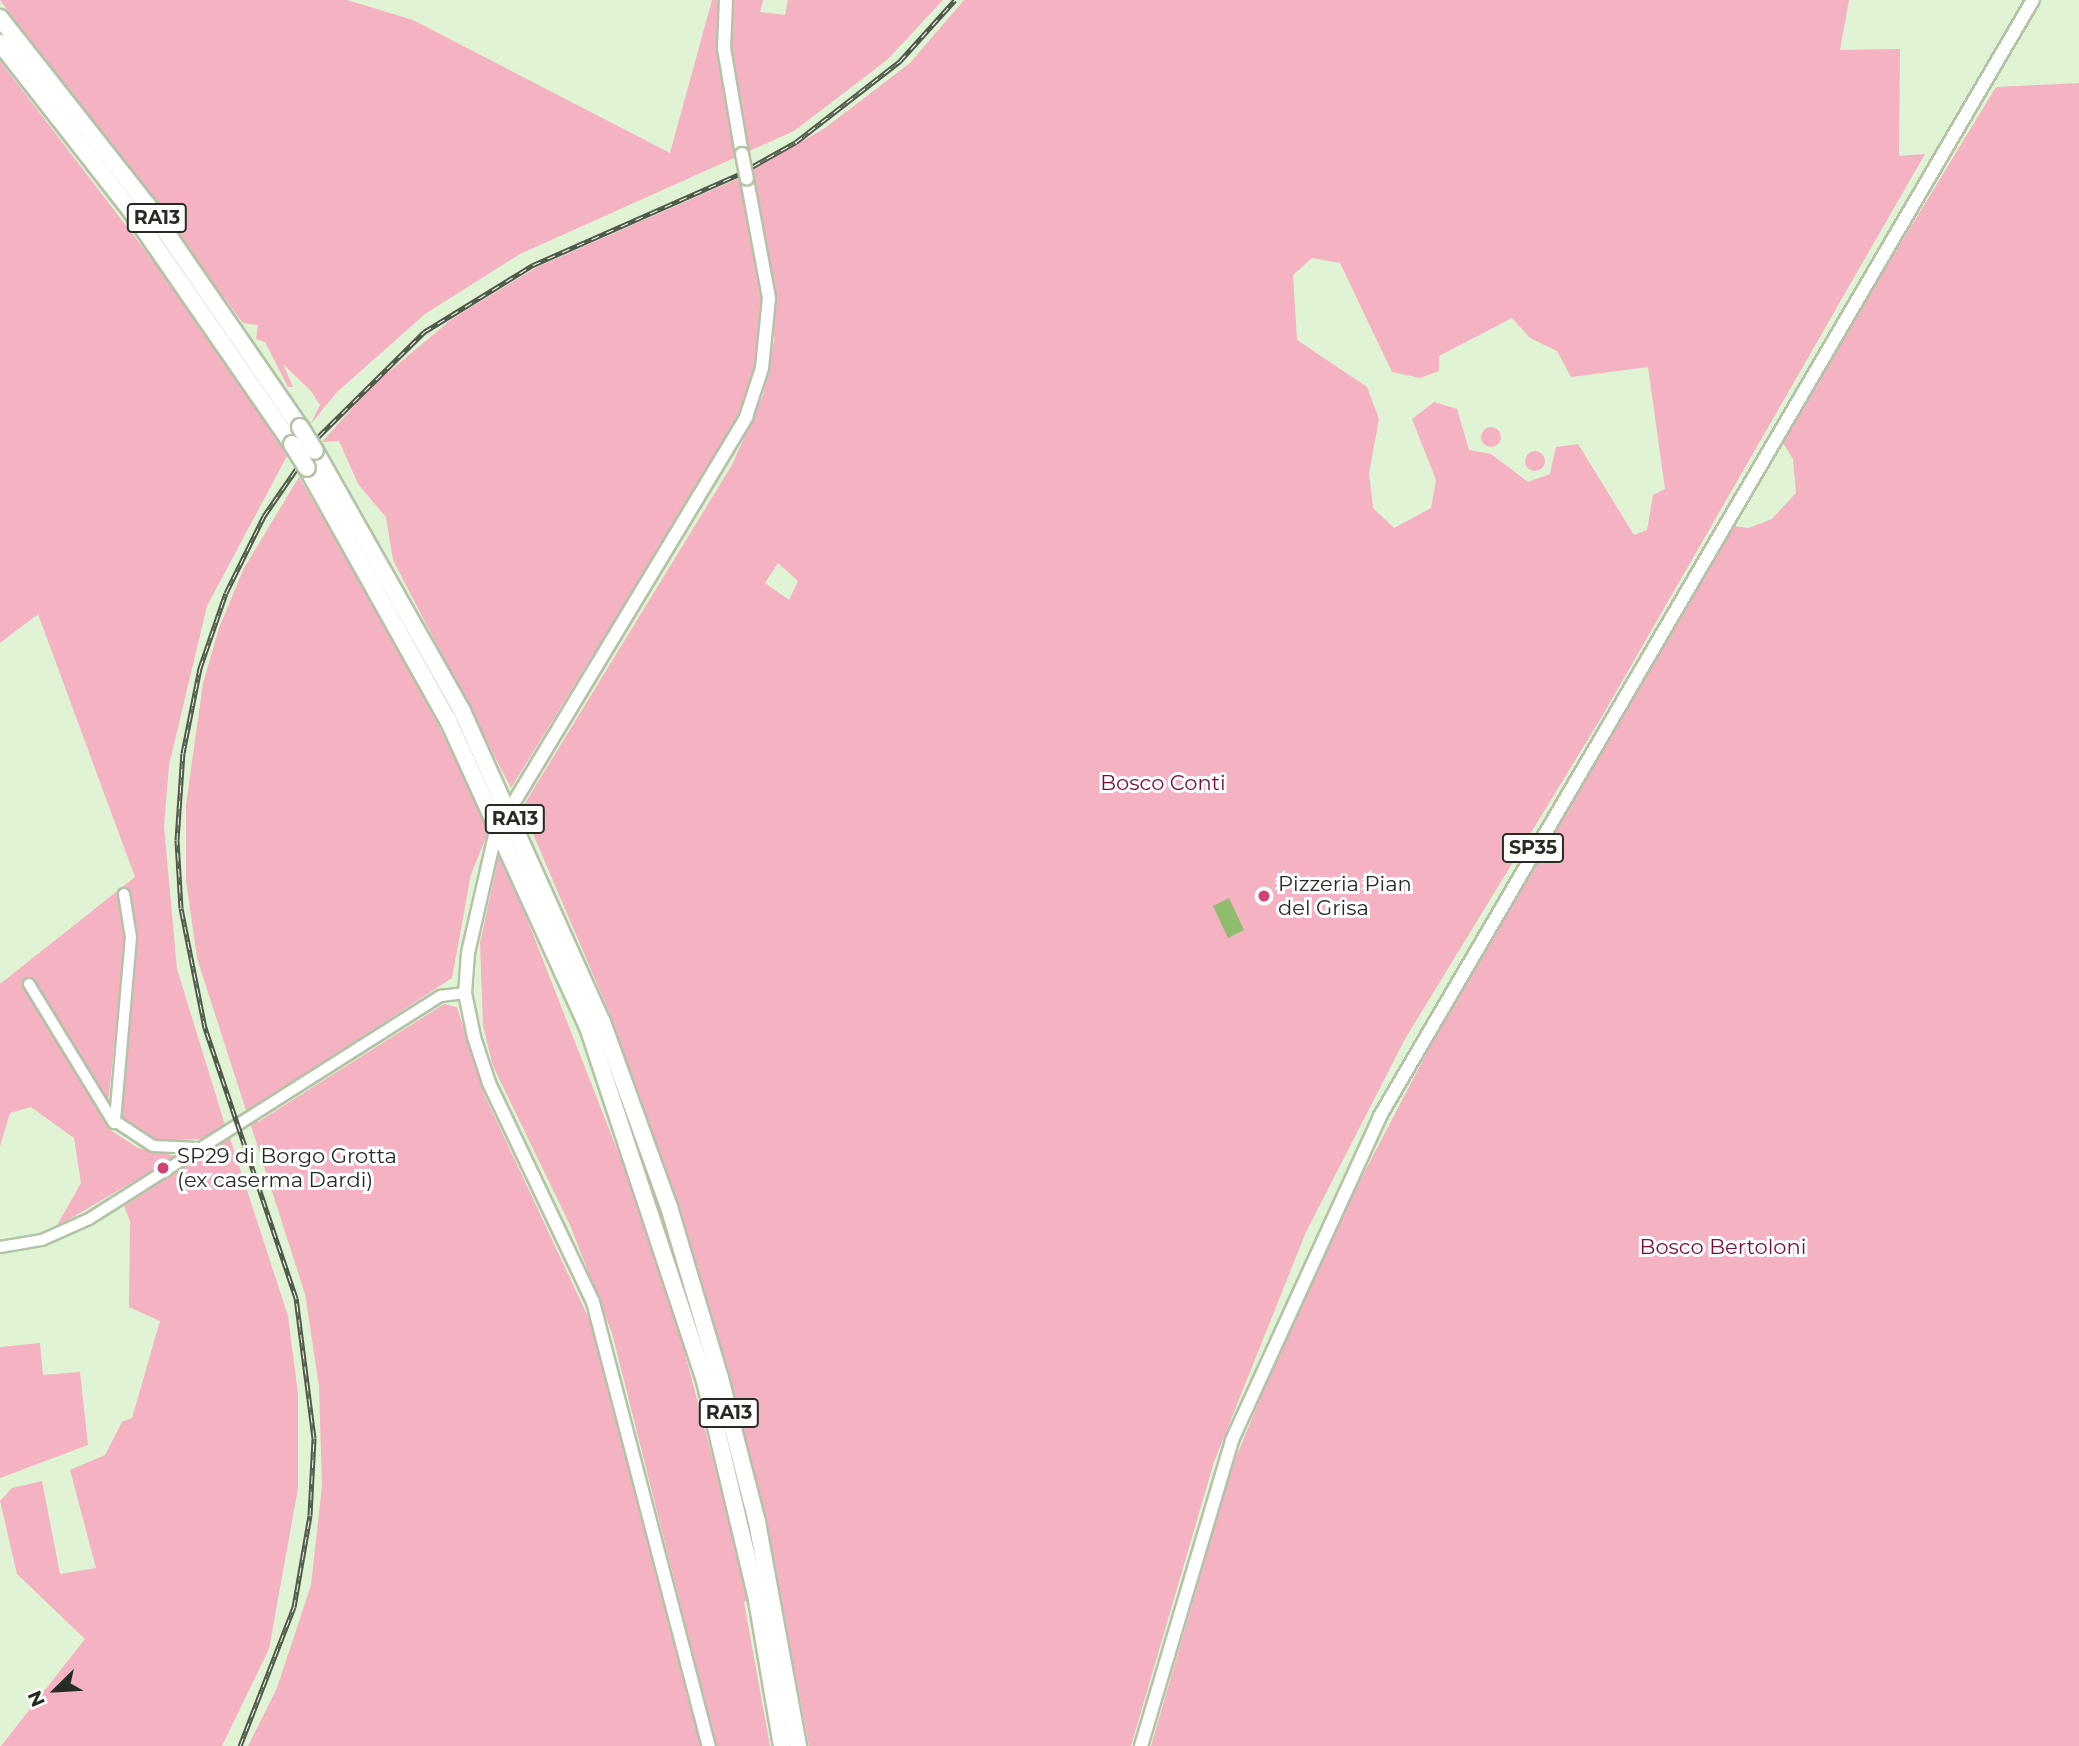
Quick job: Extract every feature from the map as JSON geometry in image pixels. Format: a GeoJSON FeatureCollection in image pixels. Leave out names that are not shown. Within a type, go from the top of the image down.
{"type":"FeatureCollection","features":[{"type":"Feature","properties":{"kind":"highway","name":"RA13"},"geometry":{"type":"LineString","coordinates":[[0,18],[156,217],[300,427],[395,586],[517,823],[602,1022],[757,1522],[782,1746]]}},
{"type":"Feature","properties":{"kind":"highway","name":"RA13"},"geometry":{"type":"LineString","coordinates":[[0,43],[148,234],[292,444],[414,654],[503,834],[589,1030],[661,1210]]}},
{"type":"Feature","properties":{"kind":"highway","name":"RA13"},"geometry":{"type":"LineString","coordinates":[[692,1306],[740,1526],[764,1598]]}},
{"type":"Feature","properties":{"kind":"highway"},"geometry":{"type":"LineString","coordinates":[[764,1598],[798,1746]]}},
{"type":"Feature","properties":{"kind":"main road"},"geometry":{"type":"LineString","coordinates":[[516,799],[746,417],[762,368],[769,298],[728,84],[726,0]]}},
{"type":"Feature","properties":{"kind":"main road","name":"SP35"},"geometry":{"type":"LineString","coordinates":[[1141,1746],[1231,1440],[1380,1116],[2033,0]]}},
{"type":"Feature","properties":{"kind":"main road"},"geometry":{"type":"LineString","coordinates":[[495,835],[475,905],[466,993],[489,1083],[593,1302],[709,1746]]}},
{"type":"Feature","properties":{"kind":"street"},"geometry":{"type":"LineString","coordinates":[[119,1127],[114,1111],[131,937],[124,894]]}},
{"type":"Feature","properties":{"kind":"street"},"geometry":{"type":"LineString","coordinates":[[29,984],[119,1127],[153,1146],[200,1147]]}},
{"type":"Feature","properties":{"kind":"street"},"geometry":{"type":"LineString","coordinates":[[0,1247],[41,1240],[89,1220],[441,996],[466,993]]}},
{"type":"Feature","properties":{"kind":"green space"},"geometry":{"type":"Polygon","coordinates":[[[0,0],[347,0],[413,20],[670,153],[712,0],[720,0],[716,46],[735,156],[742,154],[731,46],[734,0],[763,0],[760,12],[785,15],[788,0],[943,0],[887,60],[794,131],[520,254],[425,314],[337,392],[310,425],[320,405],[311,391],[283,364],[293,387],[288,387],[265,342],[256,339],[258,325],[243,323],[0,0]]]}},
{"type":"Feature","properties":{"kind":"green space","name":"Bosco Conti"},"geometry":{"type":"Polygon","coordinates":[[[964,0],[1849,0],[1840,50],[1900,49],[1899,156],[1925,154],[1601,718],[1405,1039],[1306,1232],[1214,1462],[1131,1746],[809,1746],[780,1595],[744,1602],[770,1746],[716,1746],[612,1333],[570,1225],[493,1066],[483,1026],[480,943],[500,850],[643,1216],[676,1205],[609,1012],[522,808],[732,465],[763,395],[774,341],[774,289],[753,177],[740,183],[763,296],[752,380],[738,419],[511,788],[393,560],[386,517],[358,484],[339,441],[322,442],[373,385],[452,319],[537,267],[735,180],[825,128],[910,63],[964,0]],[[1312,258],[1293,275],[1297,340],[1367,387],[1379,419],[1369,473],[1373,508],[1394,528],[1431,508],[1436,480],[1412,419],[1434,402],[1457,409],[1469,450],[1491,454],[1528,482],[1550,474],[1556,447],[1578,444],[1634,535],[1647,530],[1653,495],[1665,489],[1648,367],[1571,377],[1557,351],[1530,338],[1512,318],[1439,356],[1439,371],[1420,378],[1392,372],[1340,263],[1312,258]],[[778,563],[765,583],[789,600],[798,581],[778,563]],[[708,1301],[674,1312],[731,1528],[765,1518],[708,1301]]]}},
{"type":"Feature","properties":{"kind":"green space"},"geometry":{"type":"Polygon","coordinates":[[[0,61],[193,313],[287,456],[207,606],[169,765],[164,826],[177,969],[225,1125],[201,1139],[151,1141],[119,1115],[136,925],[125,889],[119,895],[126,932],[108,1104],[31,980],[22,985],[109,1129],[138,1148],[177,1156],[56,1227],[81,1183],[74,1138],[31,1107],[10,1113],[0,1146],[0,984],[135,877],[38,614],[0,643],[0,61]]]}},
{"type":"Feature","properties":{"kind":"green space","name":"Bosco Bertoloni"},"geometry":{"type":"Polygon","coordinates":[[[2079,83],[2079,1746],[1151,1746],[1232,1467],[1332,1234],[1464,982],[1733,526],[1749,528],[1772,519],[1796,493],[1793,459],[1781,440],[1996,87],[2079,83]]]}},
{"type":"Feature","properties":{"kind":"green space"},"geometry":{"type":"Polygon","coordinates":[[[1487,427],[1495,427],[1501,437],[1495,447],[1487,447],[1481,441],[1481,433],[1487,427]]]}},
{"type":"Feature","properties":{"kind":"green space"},"geometry":{"type":"Polygon","coordinates":[[[1535,451],[1542,454],[1545,461],[1542,468],[1535,471],[1528,468],[1525,461],[1528,454],[1535,451]]]}},
{"type":"Feature","properties":{"kind":"green space"},"geometry":{"type":"Polygon","coordinates":[[[299,477],[401,652],[490,828],[471,874],[452,978],[252,1109],[258,1122],[444,1004],[457,1007],[485,1096],[589,1319],[703,1746],[248,1746],[277,1688],[311,1585],[322,1486],[319,1386],[305,1294],[197,958],[186,880],[186,805],[203,683],[219,628],[244,568],[299,477]]]}},
{"type":"Feature","properties":{"kind":"green space"},"geometry":{"type":"Polygon","coordinates":[[[230,1138],[288,1316],[298,1394],[298,1488],[269,1649],[222,1746],[1,1746],[85,1639],[17,1574],[0,1501],[12,1488],[42,1481],[60,1574],[96,1568],[70,1470],[105,1455],[122,1422],[132,1418],[160,1321],[129,1307],[130,1221],[124,1206],[230,1138]]]}},
{"type":"Feature","properties":{"kind":"green space"},"geometry":{"type":"Polygon","coordinates":[[[40,1343],[43,1375],[80,1372],[88,1445],[0,1478],[0,1347],[40,1343]]]}},
{"type":"Feature","properties":{"kind":"shaded area"},"geometry":{"type":"Polygon","coordinates":[[[1229,898],[1244,930],[1228,938],[1213,906],[1229,898]]]}},
{"type":"Feature","properties":{"kind":"railway"},"geometry":{"type":"LineString","coordinates":[[240,1746],[294,1607],[310,1515],[314,1438],[296,1298],[205,1028],[181,908],[177,840],[183,753],[200,668],[226,593],[264,516],[319,436],[424,332],[533,265],[739,174],[796,142],[900,61],[955,0]]}},
{"type":"Feature","properties":{"kind":"place","name":"Pizzeria Pian del Grisa"},"geometry":{"type":"Point","coordinates":[1264,896]}},
{"type":"Feature","properties":{"kind":"place","name":"SP29 di Borgo Grotta (ex caserma Dardi)"},"geometry":{"type":"Point","coordinates":[163,1168]}}]}
